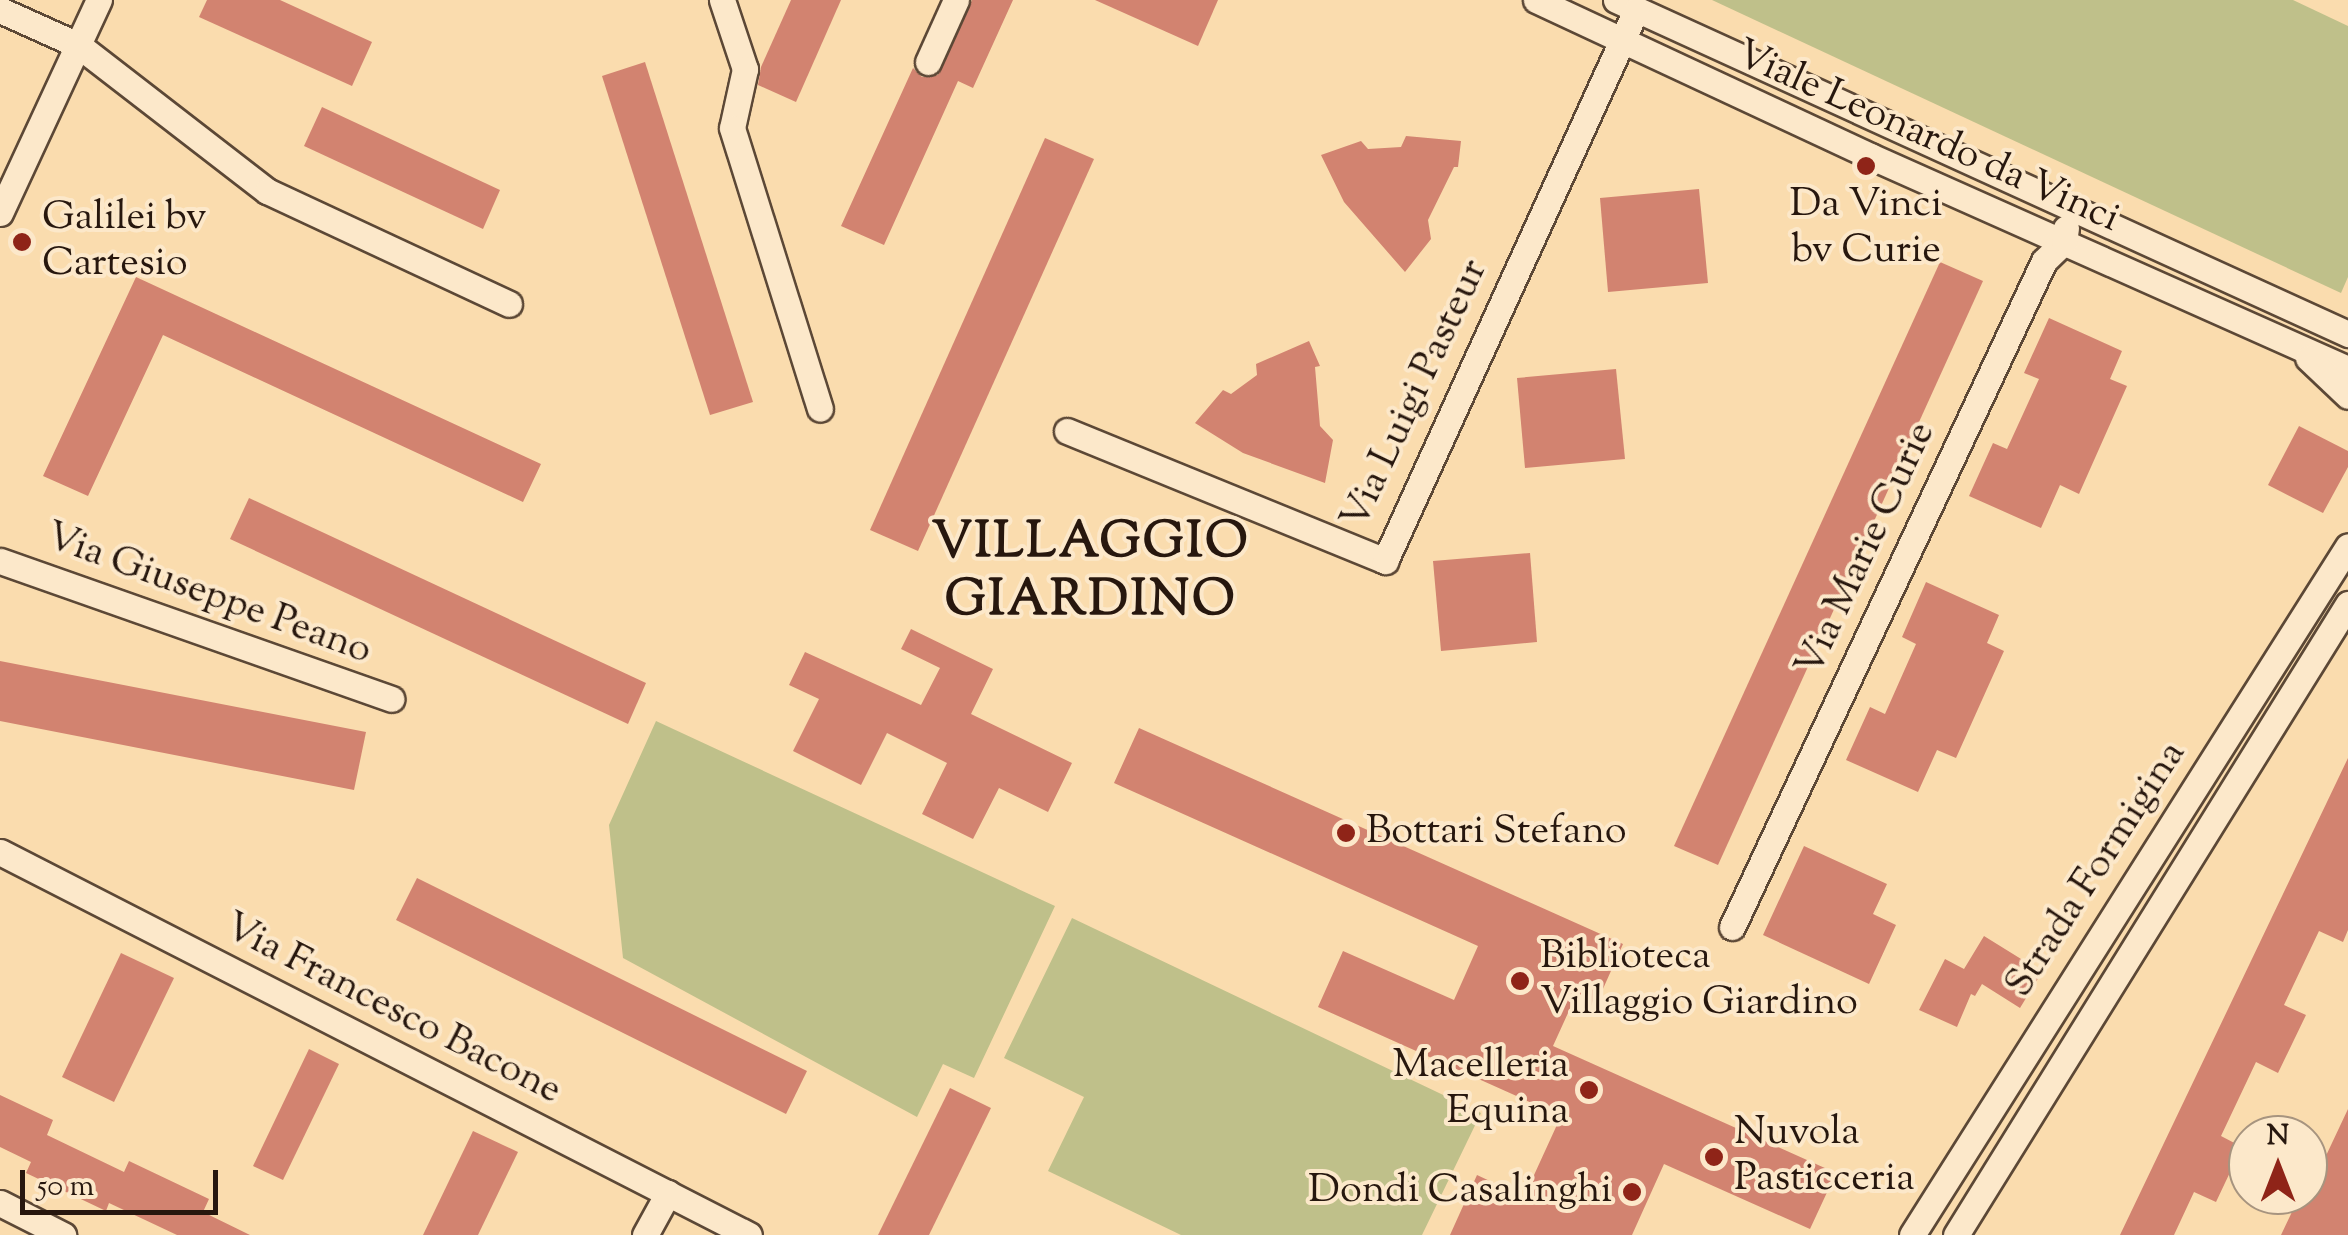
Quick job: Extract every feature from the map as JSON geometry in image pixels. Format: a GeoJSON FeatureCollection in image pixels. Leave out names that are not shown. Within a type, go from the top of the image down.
{"type":"FeatureCollection","features":[{"type":"Feature","properties":{"kind":"street"},"geometry":{"type":"LineString","coordinates":[[0,212],[99,0]]}},
{"type":"Feature","properties":{"kind":"street"},"geometry":{"type":"LineString","coordinates":[[722,0],[745,69],[732,128],[820,408]]}},
{"type":"Feature","properties":{"kind":"street"},"geometry":{"type":"LineString","coordinates":[[928,62],[956,0]]}},
{"type":"Feature","properties":{"kind":"street","name":"Viale Leonardo da Vinci"},"geometry":{"type":"LineString","coordinates":[[1536,0],[2348,369]]}},
{"type":"Feature","properties":{"kind":"street","name":"Viale Leonardo da Vinci"},"geometry":{"type":"LineString","coordinates":[[1626,5],[2341,328]]}},
{"type":"Feature","properties":{"kind":"street","name":"Via Luigi Pasteur"},"geometry":{"type":"LineString","coordinates":[[1067,431],[1386,562],[1622,40],[1626,5]]}},
{"type":"Feature","properties":{"kind":"street"},"geometry":{"type":"LineString","coordinates":[[0,10],[78,45],[266,191],[509,304]]}},
{"type":"Feature","properties":{"kind":"street","name":"Via Marie Curie"},"geometry":{"type":"LineString","coordinates":[[1732,927],[2044,260],[2064,242],[2069,208]]}},
{"type":"Feature","properties":{"kind":"street"},"geometry":{"type":"LineString","coordinates":[[2290,341],[2348,396]]}},
{"type":"Feature","properties":{"kind":"street","name":"Strada Formigina"},"geometry":{"type":"LineString","coordinates":[[1912,1235],[2348,546]]}},
{"type":"Feature","properties":{"kind":"street","name":"Via Giuseppe Peano"},"geometry":{"type":"LineString","coordinates":[[0,561],[391,700]]}},
{"type":"Feature","properties":{"kind":"street","name":"Strada Formigina"},"geometry":{"type":"LineString","coordinates":[[1956,1235],[2348,604]]}},
{"type":"Feature","properties":{"kind":"street","name":"Via Francesco Bacone"},"geometry":{"type":"LineString","coordinates":[[0,852],[749,1235]]}},
{"type":"Feature","properties":{"kind":"street"},"geometry":{"type":"LineString","coordinates":[[644,1235],[668,1193]]}},
{"type":"Feature","properties":{"kind":"street"},"geometry":{"type":"LineString","coordinates":[[0,1203],[62,1235]]}},
{"type":"Feature","properties":{"kind":"green space"},"geometry":{"type":"Polygon","coordinates":[[[1712,0],[2293,0],[2348,26],[2348,277],[2341,293],[1712,0]]]}},
{"type":"Feature","properties":{"kind":"green space"},"geometry":{"type":"Polygon","coordinates":[[[656,721],[1055,906],[974,1078],[943,1064],[917,1117],[623,958],[609,825],[656,721]]]}},
{"type":"Feature","properties":{"kind":"green space"},"geometry":{"type":"Polygon","coordinates":[[[1072,918],[1481,1113],[1422,1235],[1181,1235],[1048,1171],[1084,1097],[1004,1058],[1072,918]]]}},
{"type":"Feature","properties":{"kind":"building"},"geometry":{"type":"Polygon","coordinates":[[[207,0],[280,0],[372,42],[352,86],[199,17],[207,0]]]}},
{"type":"Feature","properties":{"kind":"building"},"geometry":{"type":"Polygon","coordinates":[[[791,0],[841,0],[796,102],[758,85],[761,67],[791,0]]]}},
{"type":"Feature","properties":{"kind":"building"},"geometry":{"type":"Polygon","coordinates":[[[972,0],[1013,0],[973,88],[958,81],[884,245],[841,226],[913,68],[922,77],[938,75],[972,0]]]}},
{"type":"Feature","properties":{"kind":"building"},"geometry":{"type":"Polygon","coordinates":[[[1095,0],[1218,0],[1198,46],[1095,0]]]}},
{"type":"Feature","properties":{"kind":"building"},"geometry":{"type":"Polygon","coordinates":[[[645,62],[753,402],[710,415],[602,76],[645,62]]]}},
{"type":"Feature","properties":{"kind":"building"},"geometry":{"type":"Polygon","coordinates":[[[322,107],[500,190],[483,229],[304,146],[322,107]]]}},
{"type":"Feature","properties":{"kind":"building"},"geometry":{"type":"Polygon","coordinates":[[[1406,136],[1461,141],[1458,167],[1454,167],[1428,220],[1431,239],[1405,272],[1344,202],[1321,155],[1361,141],[1368,149],[1401,147],[1406,136]]]}},
{"type":"Feature","properties":{"kind":"building"},"geometry":{"type":"Polygon","coordinates":[[[1045,138],[1094,159],[918,551],[870,530],[1045,138]]]}},
{"type":"Feature","properties":{"kind":"building"},"geometry":{"type":"Polygon","coordinates":[[[1699,189],[1708,283],[1608,292],[1600,198],[1699,189]]]}},
{"type":"Feature","properties":{"kind":"building"},"geometry":{"type":"Polygon","coordinates":[[[1940,262],[1983,281],[1718,865],[1674,846],[1940,262]]]}},
{"type":"Feature","properties":{"kind":"building"},"geometry":{"type":"Polygon","coordinates":[[[136,277],[541,464],[523,502],[163,335],[88,496],[43,476],[136,277]]]}},
{"type":"Feature","properties":{"kind":"building"},"geometry":{"type":"Polygon","coordinates":[[[2049,318],[2122,351],[2110,379],[2127,386],[2079,494],[2060,485],[2041,528],[1969,496],[1993,443],[2007,449],[2039,379],[2024,373],[2049,318]]]}},
{"type":"Feature","properties":{"kind":"building"},"geometry":{"type":"Polygon","coordinates":[[[1309,341],[1320,366],[1315,367],[1320,426],[1333,440],[1325,483],[1243,453],[1195,423],[1223,390],[1231,394],[1257,375],[1256,364],[1309,341]]]}},
{"type":"Feature","properties":{"kind":"building"},"geometry":{"type":"Polygon","coordinates":[[[1616,369],[1625,459],[1525,468],[1517,378],[1616,369]]]}},
{"type":"Feature","properties":{"kind":"building"},"geometry":{"type":"Polygon","coordinates":[[[2299,426],[2348,451],[2348,467],[2323,513],[2268,485],[2299,426]]]}},
{"type":"Feature","properties":{"kind":"building"},"geometry":{"type":"Polygon","coordinates":[[[249,498],[646,683],[628,724],[230,539],[249,498]]]}},
{"type":"Feature","properties":{"kind":"building"},"geometry":{"type":"Polygon","coordinates":[[[1530,553],[1537,642],[1441,651],[1433,561],[1530,553]]]}},
{"type":"Feature","properties":{"kind":"building"},"geometry":{"type":"Polygon","coordinates":[[[1926,582],[1999,615],[1987,643],[2004,651],[1956,758],[1937,750],[1918,792],[1846,760],[1870,707],[1885,714],[1916,644],[1902,637],[1926,582]]]}},
{"type":"Feature","properties":{"kind":"building"},"geometry":{"type":"Polygon","coordinates":[[[911,629],[993,669],[971,714],[1072,763],[1048,812],[999,788],[973,839],[922,814],[947,763],[887,733],[861,785],[793,751],[819,699],[789,685],[805,652],[921,705],[940,668],[901,649],[911,629]]]}},
{"type":"Feature","properties":{"kind":"building"},"geometry":{"type":"Polygon","coordinates":[[[0,661],[366,732],[354,790],[0,721],[0,661]]]}},
{"type":"Feature","properties":{"kind":"building"},"geometry":{"type":"Polygon","coordinates":[[[1139,728],[1623,944],[1598,1000],[1594,998],[1590,1009],[1573,1002],[1553,1046],[1836,1173],[1810,1229],[1664,1164],[1632,1235],[1450,1235],[1477,1175],[1524,1197],[1561,1116],[1318,1007],[1343,951],[1454,1000],[1478,946],[1114,783],[1139,728]]]}},
{"type":"Feature","properties":{"kind":"building"},"geometry":{"type":"Polygon","coordinates":[[[2348,758],[2348,930],[2343,942],[2319,931],[2284,1005],[2306,1015],[2278,1073],[2256,1062],[2228,1115],[2221,1136],[2228,1140],[2228,1177],[2216,1202],[2194,1192],[2174,1235],[2120,1235],[2348,758]]]}},
{"type":"Feature","properties":{"kind":"building"},"geometry":{"type":"Polygon","coordinates":[[[1804,846],[1887,884],[1873,914],[1896,925],[1869,984],[1763,935],[1804,846]]]}},
{"type":"Feature","properties":{"kind":"building"},"geometry":{"type":"Polygon","coordinates":[[[417,878],[807,1071],[786,1114],[396,920],[417,878]]]}},
{"type":"Feature","properties":{"kind":"building"},"geometry":{"type":"Polygon","coordinates":[[[1984,936],[2042,972],[2020,1008],[1982,984],[1975,996],[1971,994],[1957,1027],[1919,1010],[1945,959],[1964,969],[1984,936]]]}},
{"type":"Feature","properties":{"kind":"building"},"geometry":{"type":"Polygon","coordinates":[[[121,953],[174,978],[114,1102],[62,1077],[121,953]]]}},
{"type":"Feature","properties":{"kind":"building"},"geometry":{"type":"Polygon","coordinates":[[[309,1049],[339,1064],[283,1180],[253,1166],[309,1049]]]}},
{"type":"Feature","properties":{"kind":"building"},"geometry":{"type":"Polygon","coordinates":[[[950,1088],[991,1108],[929,1235],[878,1235],[950,1088]]]}},
{"type":"Feature","properties":{"kind":"building"},"geometry":{"type":"Polygon","coordinates":[[[0,1095],[53,1120],[47,1135],[124,1172],[129,1161],[209,1199],[203,1212],[250,1235],[177,1235],[109,1203],[106,1211],[26,1173],[31,1162],[0,1147],[0,1095]]]}},
{"type":"Feature","properties":{"kind":"building"},"geometry":{"type":"Polygon","coordinates":[[[2348,1109],[2348,1235],[2281,1235],[2290,1215],[2328,1215],[2328,1151],[2348,1109]]]}},
{"type":"Feature","properties":{"kind":"building"},"geometry":{"type":"Polygon","coordinates":[[[473,1131],[518,1152],[478,1235],[423,1235],[473,1131]]]}},
{"type":"Feature","properties":{"kind":"place","name":"Da Vinci bv Curie"},"geometry":{"type":"Point","coordinates":[1866,166]}},
{"type":"Feature","properties":{"kind":"place","name":"Galilei bv Cartesio"},"geometry":{"type":"Point","coordinates":[22,242]}},
{"type":"Feature","properties":{"kind":"place","name":"Bottari Stefano"},"geometry":{"type":"Point","coordinates":[1346,833]}},
{"type":"Feature","properties":{"kind":"place","name":"Biblioteca Villaggio Giardino"},"geometry":{"type":"Point","coordinates":[1520,981]}},
{"type":"Feature","properties":{"kind":"place","name":"Macelleria Equina"},"geometry":{"type":"Point","coordinates":[1589,1090]}},
{"type":"Feature","properties":{"kind":"place","name":"Nuvola Pasticceria"},"geometry":{"type":"Point","coordinates":[1714,1157]}},
{"type":"Feature","properties":{"kind":"place","name":"Dondi Casalinghi"},"geometry":{"type":"Point","coordinates":[1632,1192]}},
{"type":"Feature","properties":{"kind":"district","name":"VILLAGGIO GIARDINO"},"geometry":{"type":"Point","coordinates":[1091,573]}}]}
